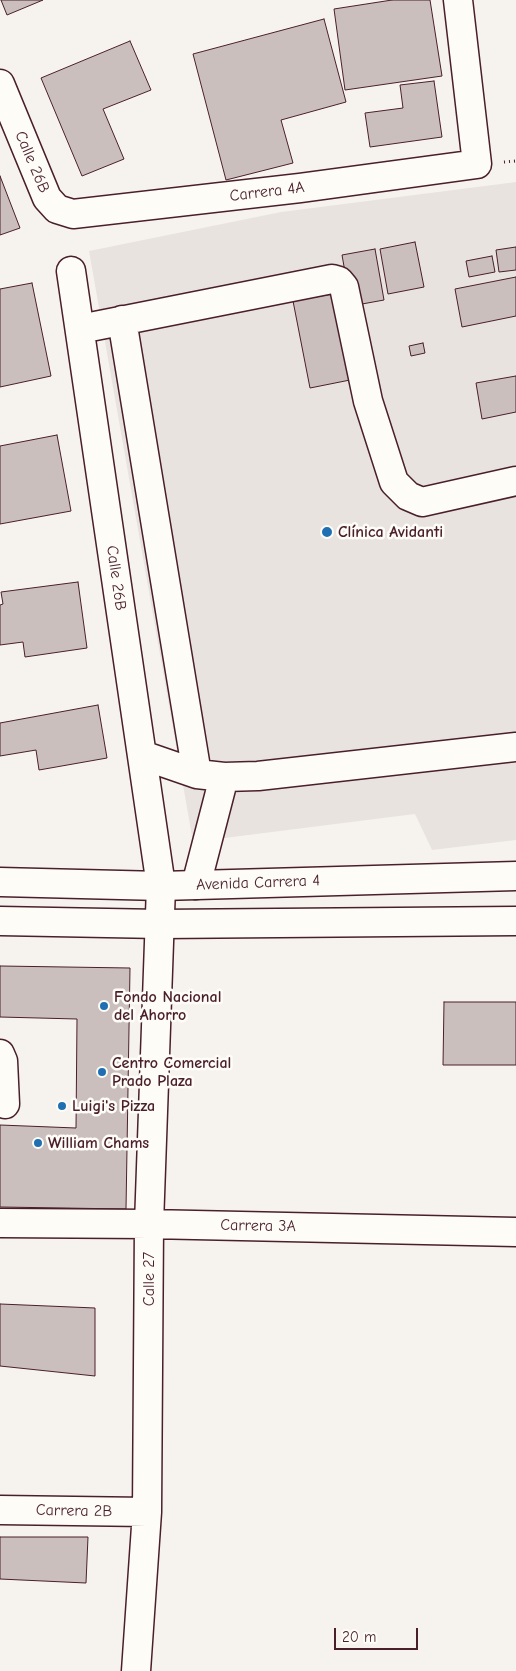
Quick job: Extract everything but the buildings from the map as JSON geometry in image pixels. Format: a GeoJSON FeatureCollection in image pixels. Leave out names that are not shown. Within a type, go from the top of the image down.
{"type":"FeatureCollection","features":[{"type":"Feature","properties":{"kind":"street","name":"Carrera 4A"},"geometry":{"type":"LineString","coordinates":[[57,209],[73,214],[300,188],[477,164],[458,0]]}},
{"type":"Feature","properties":{"kind":"street","name":"Calle 26B"},"geometry":{"type":"LineString","coordinates":[[0,84],[47,198],[57,209]]}},
{"type":"Feature","properties":{"kind":"street","name":"Calle 26B"},"geometry":{"type":"LineString","coordinates":[[70,271],[161,886]]}},
{"type":"Feature","properties":{"kind":"street"},"geometry":{"type":"LineString","coordinates":[[80,329],[326,280],[339,281],[344,287],[368,401],[394,482],[408,496],[422,502],[516,481]]}},
{"type":"Feature","properties":{"kind":"street"},"geometry":{"type":"LineString","coordinates":[[122,320],[196,774]]}},
{"type":"Feature","properties":{"kind":"street"},"geometry":{"type":"LineString","coordinates":[[142,755],[196,774],[224,777],[258,776],[516,747]]}},
{"type":"Feature","properties":{"kind":"street"},"geometry":{"type":"LineString","coordinates":[[196,885],[224,777]]}},
{"type":"Feature","properties":{"kind":"street","name":"Avenida Carrera 4"},"geometry":{"type":"LineString","coordinates":[[0,882],[161,886],[516,876]]}},
{"type":"Feature","properties":{"kind":"street","name":"Calle 27"},"geometry":{"type":"LineString","coordinates":[[136,1671],[148,1512],[149,1224],[161,886]]}},
{"type":"Feature","properties":{"kind":"street"},"geometry":{"type":"LineString","coordinates":[[0,922],[160,924],[516,921]]}},
{"type":"Feature","properties":{"kind":"street"},"geometry":{"type":"LineString","coordinates":[[0,1054],[3,1061],[5,1104]]}},
{"type":"Feature","properties":{"kind":"street","name":"Carrera 3A"},"geometry":{"type":"LineString","coordinates":[[0,1224],[149,1224],[516,1232]]}},
{"type":"Feature","properties":{"kind":"street","name":"Carrera 2B"},"geometry":{"type":"LineString","coordinates":[[0,1510],[148,1512]]}},
{"type":"Feature","properties":{"kind":"shaded area","name":"Clínica Avidanti"},"geometry":{"type":"Polygon","coordinates":[[[516,182],[516,840],[432,850],[415,814],[193,842],[89,251],[281,212],[516,182]]]}},
{"type":"Feature","properties":{"kind":"place","name":"Clínica Avidanti"},"geometry":{"type":"Point","coordinates":[327,532]}},
{"type":"Feature","properties":{"kind":"place","name":"Fondo Nacional del Ahorro"},"geometry":{"type":"Point","coordinates":[104,1006]}},
{"type":"Feature","properties":{"kind":"place","name":"Centro Comercial Prado Plaza"},"geometry":{"type":"Point","coordinates":[102,1072]}},
{"type":"Feature","properties":{"kind":"place","name":"Luigi's Pizza"},"geometry":{"type":"Point","coordinates":[62,1106]}},
{"type":"Feature","properties":{"kind":"place","name":"William Chams"},"geometry":{"type":"Point","coordinates":[38,1143]}}]}
